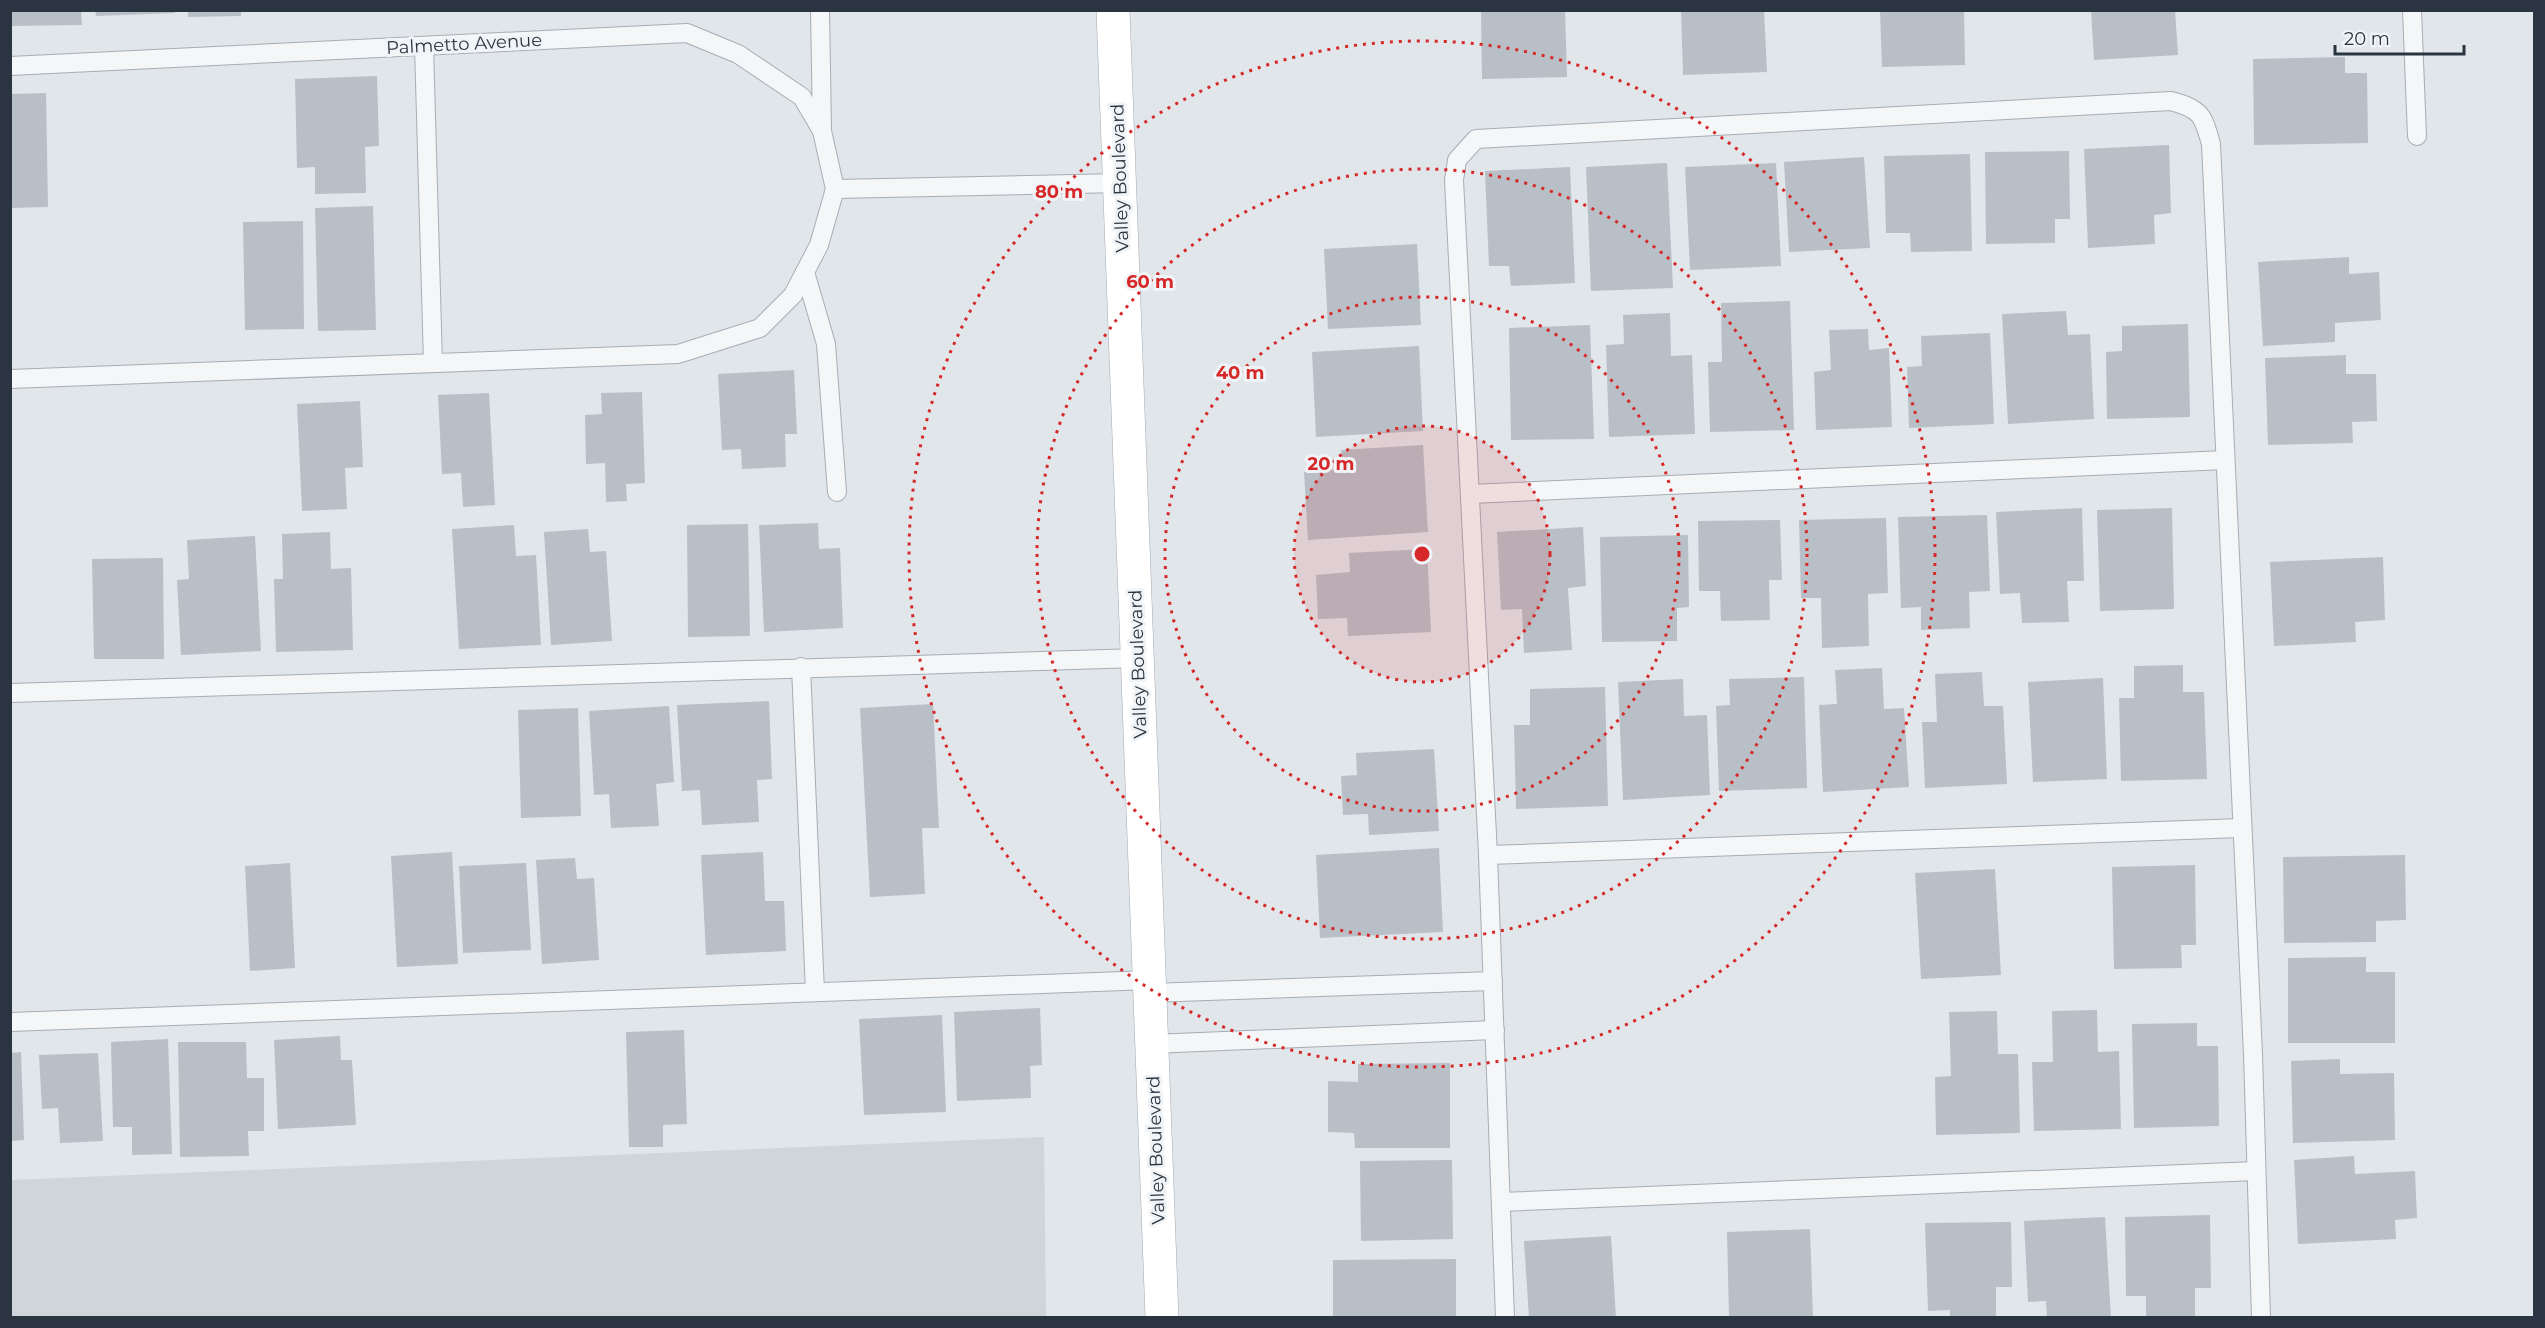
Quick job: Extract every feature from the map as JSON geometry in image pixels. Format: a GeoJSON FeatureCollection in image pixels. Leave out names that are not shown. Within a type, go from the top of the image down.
{"type":"FeatureCollection","features":[{"type":"Feature","properties":{"kind":"main road","name":"Valley Boulevard"},"geometry":{"type":"LineString","coordinates":[[1113,10],[1162,1317]]}},
{"type":"Feature","properties":{"kind":"lane"},"geometry":{"type":"LineString","coordinates":[[820,10],[822,131]]}},
{"type":"Feature","properties":{"kind":"lane"},"geometry":{"type":"LineString","coordinates":[[2412,10],[2417,136]]}},
{"type":"Feature","properties":{"kind":"lane","name":"Palmetto Avenue"},"geometry":{"type":"LineString","coordinates":[[10,66],[687,33],[738,54],[802,97],[822,131],[835,189]]}},
{"type":"Feature","properties":{"kind":"lane"},"geometry":{"type":"LineString","coordinates":[[423,46],[433,363]]}},
{"type":"Feature","properties":{"kind":"lane"},"geometry":{"type":"LineString","coordinates":[[1505,1317],[1496,1030],[1454,180],[1456,159],[1476,139],[2171,101],[2188,105],[2204,119],[2211,144],[2242,828],[2261,1317]]}},
{"type":"Feature","properties":{"kind":"lane"},"geometry":{"type":"LineString","coordinates":[[10,379],[678,354],[759,328],[793,295],[819,245],[835,189],[1120,183]]}},
{"type":"Feature","properties":{"kind":"lane"},"geometry":{"type":"LineString","coordinates":[[805,272],[826,345],[837,492]]}},
{"type":"Feature","properties":{"kind":"lane"},"geometry":{"type":"LineString","coordinates":[[1470,494],[2225,460]]}},
{"type":"Feature","properties":{"kind":"lane"},"geometry":{"type":"LineString","coordinates":[[10,693],[1138,658]]}},
{"type":"Feature","properties":{"kind":"lane"},"geometry":{"type":"LineString","coordinates":[[801,667],[815,992]]}},
{"type":"Feature","properties":{"kind":"lane"},"geometry":{"type":"LineString","coordinates":[[1488,855],[2242,828]]}},
{"type":"Feature","properties":{"kind":"lane"},"geometry":{"type":"LineString","coordinates":[[10,1023],[815,992],[1493,981]]}},
{"type":"Feature","properties":{"kind":"lane"},"geometry":{"type":"LineString","coordinates":[[1152,1044],[1496,1030]]}},
{"type":"Feature","properties":{"kind":"lane"},"geometry":{"type":"LineString","coordinates":[[1502,1202],[2256,1171]]}},
{"type":"Feature","properties":{"kind":"shaded area"},"geometry":{"type":"Polygon","coordinates":[[[1044,1137],[1046,1317],[11,1317],[11,1180],[1044,1137]]]}},
{"type":"Feature","properties":{"kind":"building"},"geometry":{"type":"Polygon","coordinates":[[[10,10],[81,10],[82,25],[10,26],[10,10]]]}},
{"type":"Feature","properties":{"kind":"building"},"geometry":{"type":"Polygon","coordinates":[[[95,10],[175,10],[175,13],[96,16],[95,10]]]}},
{"type":"Feature","properties":{"kind":"building"},"geometry":{"type":"Polygon","coordinates":[[[188,10],[241,10],[241,16],[188,17],[188,10]]]}},
{"type":"Feature","properties":{"kind":"building"},"geometry":{"type":"Polygon","coordinates":[[[1481,10],[1565,10],[1567,77],[1482,79],[1481,10]]]}},
{"type":"Feature","properties":{"kind":"building"},"geometry":{"type":"Polygon","coordinates":[[[1681,10],[1764,10],[1767,72],[1683,75],[1681,10]]]}},
{"type":"Feature","properties":{"kind":"building"},"geometry":{"type":"Polygon","coordinates":[[[1880,10],[1964,10],[1965,65],[1882,67],[1880,10]]]}},
{"type":"Feature","properties":{"kind":"building"},"geometry":{"type":"Polygon","coordinates":[[[2091,10],[2175,10],[2178,55],[2094,60],[2091,10]]]}},
{"type":"Feature","properties":{"kind":"building"},"geometry":{"type":"Polygon","coordinates":[[[2345,57],[2345,73],[2367,73],[2368,143],[2254,145],[2253,59],[2345,57]]]}},
{"type":"Feature","properties":{"kind":"building"},"geometry":{"type":"Polygon","coordinates":[[[377,76],[379,146],[365,147],[366,193],[315,194],[315,167],[297,168],[295,79],[377,76]]]}},
{"type":"Feature","properties":{"kind":"building"},"geometry":{"type":"Polygon","coordinates":[[[46,93],[48,207],[10,208],[10,94],[46,93]]]}},
{"type":"Feature","properties":{"kind":"building"},"geometry":{"type":"Polygon","coordinates":[[[2169,145],[2171,213],[2154,215],[2155,244],[2088,248],[2084,149],[2169,145]]]}},
{"type":"Feature","properties":{"kind":"building"},"geometry":{"type":"Polygon","coordinates":[[[2069,151],[2070,219],[2055,219],[2055,243],[1986,244],[1985,152],[2069,151]]]}},
{"type":"Feature","properties":{"kind":"building"},"geometry":{"type":"Polygon","coordinates":[[[1970,154],[1972,251],[1911,252],[1910,233],[1886,233],[1884,156],[1970,154]]]}},
{"type":"Feature","properties":{"kind":"building"},"geometry":{"type":"Polygon","coordinates":[[[1864,157],[1870,248],[1789,252],[1784,162],[1864,157]]]}},
{"type":"Feature","properties":{"kind":"building"},"geometry":{"type":"Polygon","coordinates":[[[1667,163],[1673,288],[1591,291],[1586,167],[1667,163]]]}},
{"type":"Feature","properties":{"kind":"building"},"geometry":{"type":"Polygon","coordinates":[[[1776,163],[1781,266],[1690,270],[1685,167],[1776,163]]]}},
{"type":"Feature","properties":{"kind":"building"},"geometry":{"type":"Polygon","coordinates":[[[1570,167],[1575,283],[1511,286],[1509,266],[1489,266],[1485,171],[1570,167]]]}},
{"type":"Feature","properties":{"kind":"building"},"geometry":{"type":"Polygon","coordinates":[[[373,206],[376,330],[318,331],[315,208],[373,206]]]}},
{"type":"Feature","properties":{"kind":"building"},"geometry":{"type":"Polygon","coordinates":[[[303,221],[304,329],[245,330],[243,222],[303,221]]]}},
{"type":"Feature","properties":{"kind":"building"},"geometry":{"type":"Polygon","coordinates":[[[1417,244],[1421,325],[1328,329],[1324,249],[1417,244]]]}},
{"type":"Feature","properties":{"kind":"building"},"geometry":{"type":"Polygon","coordinates":[[[2349,257],[2349,274],[2379,272],[2381,320],[2335,323],[2335,342],[2263,346],[2258,262],[2349,257]]]}},
{"type":"Feature","properties":{"kind":"building"},"geometry":{"type":"Polygon","coordinates":[[[1790,301],[1794,430],[1710,432],[1708,362],[1722,362],[1721,303],[1790,301]]]}},
{"type":"Feature","properties":{"kind":"building"},"geometry":{"type":"Polygon","coordinates":[[[2066,311],[2068,335],[2090,334],[2094,419],[2008,424],[2002,314],[2066,311]]]}},
{"type":"Feature","properties":{"kind":"building"},"geometry":{"type":"Polygon","coordinates":[[[1670,313],[1671,356],[1692,355],[1695,434],[1609,437],[1606,345],[1624,344],[1623,315],[1670,313]]]}},
{"type":"Feature","properties":{"kind":"building"},"geometry":{"type":"Polygon","coordinates":[[[2188,324],[2190,417],[2107,419],[2106,352],[2122,351],[2122,326],[2188,324]]]}},
{"type":"Feature","properties":{"kind":"building"},"geometry":{"type":"Polygon","coordinates":[[[1590,325],[1594,439],[1511,440],[1509,328],[1590,325]]]}},
{"type":"Feature","properties":{"kind":"building"},"geometry":{"type":"Polygon","coordinates":[[[1868,329],[1869,350],[1889,348],[1892,427],[1816,430],[1814,372],[1831,370],[1829,330],[1868,329]]]}},
{"type":"Feature","properties":{"kind":"building"},"geometry":{"type":"Polygon","coordinates":[[[1990,333],[1994,424],[1909,428],[1907,367],[1922,366],[1921,336],[1990,333]]]}},
{"type":"Feature","properties":{"kind":"building"},"geometry":{"type":"Polygon","coordinates":[[[1419,346],[1423,431],[1316,437],[1312,352],[1419,346]]]}},
{"type":"Feature","properties":{"kind":"building"},"geometry":{"type":"Polygon","coordinates":[[[2346,355],[2346,374],[2376,374],[2377,421],[2352,422],[2353,443],[2268,445],[2265,358],[2346,355]]]}},
{"type":"Feature","properties":{"kind":"building"},"geometry":{"type":"Polygon","coordinates":[[[794,370],[797,434],[785,434],[786,467],[742,469],[741,449],[722,450],[718,374],[794,370]]]}},
{"type":"Feature","properties":{"kind":"building"},"geometry":{"type":"Polygon","coordinates":[[[642,392],[645,483],[626,484],[627,501],[606,502],[605,463],[586,464],[585,415],[602,414],[601,393],[642,392]]]}},
{"type":"Feature","properties":{"kind":"building"},"geometry":{"type":"Polygon","coordinates":[[[489,393],[495,505],[463,507],[461,473],[442,474],[438,395],[489,393]]]}},
{"type":"Feature","properties":{"kind":"building"},"geometry":{"type":"Polygon","coordinates":[[[360,401],[363,467],[345,468],[347,509],[302,511],[297,404],[360,401]]]}},
{"type":"Feature","properties":{"kind":"building"},"geometry":{"type":"Polygon","coordinates":[[[1423,445],[1428,532],[1308,540],[1304,472],[1343,469],[1341,450],[1423,445]]]}},
{"type":"Feature","properties":{"kind":"building"},"geometry":{"type":"Polygon","coordinates":[[[2082,508],[2084,581],[2067,581],[2069,622],[2022,623],[2020,593],[2000,594],[1996,512],[2082,508]]]}},
{"type":"Feature","properties":{"kind":"building"},"geometry":{"type":"Polygon","coordinates":[[[2172,508],[2174,609],[2100,611],[2097,510],[2172,508]]]}},
{"type":"Feature","properties":{"kind":"building"},"geometry":{"type":"Polygon","coordinates":[[[1987,515],[1990,591],[1969,592],[1970,628],[1921,630],[1921,607],[1901,608],[1898,517],[1987,515]]]}},
{"type":"Feature","properties":{"kind":"building"},"geometry":{"type":"Polygon","coordinates":[[[1886,518],[1888,593],[1868,594],[1869,646],[1822,648],[1821,598],[1801,598],[1799,520],[1886,518]]]}},
{"type":"Feature","properties":{"kind":"building"},"geometry":{"type":"Polygon","coordinates":[[[1780,520],[1782,580],[1769,580],[1770,620],[1721,621],[1720,591],[1699,591],[1698,521],[1780,520]]]}},
{"type":"Feature","properties":{"kind":"building"},"geometry":{"type":"Polygon","coordinates":[[[818,523],[819,549],[840,548],[843,628],[764,632],[759,525],[818,523]]]}},
{"type":"Feature","properties":{"kind":"building"},"geometry":{"type":"Polygon","coordinates":[[[748,524],[750,636],[688,637],[687,525],[748,524]]]}},
{"type":"Feature","properties":{"kind":"building"},"geometry":{"type":"Polygon","coordinates":[[[514,525],[516,556],[536,555],[541,645],[459,649],[452,529],[514,525]]]}},
{"type":"Feature","properties":{"kind":"building"},"geometry":{"type":"Polygon","coordinates":[[[1583,527],[1586,586],[1568,588],[1572,650],[1524,653],[1522,609],[1501,610],[1497,532],[1583,527]]]}},
{"type":"Feature","properties":{"kind":"building"},"geometry":{"type":"Polygon","coordinates":[[[588,529],[590,552],[606,551],[612,641],[551,645],[544,532],[588,529]]]}},
{"type":"Feature","properties":{"kind":"building"},"geometry":{"type":"Polygon","coordinates":[[[330,532],[331,569],[351,568],[353,650],[276,652],[274,579],[283,579],[282,534],[330,532]]]}},
{"type":"Feature","properties":{"kind":"building"},"geometry":{"type":"Polygon","coordinates":[[[1688,535],[1689,607],[1677,608],[1677,641],[1602,642],[1600,537],[1688,535]]]}},
{"type":"Feature","properties":{"kind":"building"},"geometry":{"type":"Polygon","coordinates":[[[255,536],[261,651],[181,655],[177,580],[189,579],[187,540],[255,536]]]}},
{"type":"Feature","properties":{"kind":"building"},"geometry":{"type":"Polygon","coordinates":[[[1427,549],[1431,632],[1348,636],[1347,618],[1318,619],[1316,575],[1350,572],[1349,553],[1427,549]]]}},
{"type":"Feature","properties":{"kind":"building"},"geometry":{"type":"Polygon","coordinates":[[[2383,557],[2385,620],[2355,622],[2356,642],[2274,646],[2270,562],[2383,557]]]}},
{"type":"Feature","properties":{"kind":"building"},"geometry":{"type":"Polygon","coordinates":[[[163,558],[164,659],[94,659],[92,559],[163,558]]]}},
{"type":"Feature","properties":{"kind":"building"},"geometry":{"type":"Polygon","coordinates":[[[2183,665],[2183,692],[2204,692],[2207,779],[2121,781],[2119,698],[2134,698],[2134,666],[2183,665]]]}},
{"type":"Feature","properties":{"kind":"building"},"geometry":{"type":"Polygon","coordinates":[[[1882,668],[1884,709],[1904,708],[1909,787],[1823,792],[1819,705],[1837,704],[1835,670],[1882,668]]]}},
{"type":"Feature","properties":{"kind":"building"},"geometry":{"type":"Polygon","coordinates":[[[1982,672],[1984,706],[2003,706],[2007,784],[1925,788],[1922,722],[1937,722],[1935,674],[1982,672]]]}},
{"type":"Feature","properties":{"kind":"building"},"geometry":{"type":"Polygon","coordinates":[[[1804,677],[1807,788],[1719,791],[1716,706],[1730,705],[1729,679],[1804,677]]]}},
{"type":"Feature","properties":{"kind":"building"},"geometry":{"type":"Polygon","coordinates":[[[2103,678],[2107,779],[2033,782],[2028,682],[2103,678]]]}},
{"type":"Feature","properties":{"kind":"building"},"geometry":{"type":"Polygon","coordinates":[[[1683,679],[1684,716],[1707,715],[1710,795],[1623,800],[1618,682],[1683,679]]]}},
{"type":"Feature","properties":{"kind":"building"},"geometry":{"type":"Polygon","coordinates":[[[1605,687],[1608,806],[1516,809],[1514,725],[1530,725],[1530,689],[1605,687]]]}},
{"type":"Feature","properties":{"kind":"building"},"geometry":{"type":"Polygon","coordinates":[[[769,701],[772,779],[757,780],[759,822],[702,825],[700,790],[682,791],[677,705],[769,701]]]}},
{"type":"Feature","properties":{"kind":"building"},"geometry":{"type":"Polygon","coordinates":[[[933,704],[939,828],[922,828],[925,894],[870,897],[860,708],[933,704]]]}},
{"type":"Feature","properties":{"kind":"building"},"geometry":{"type":"Polygon","coordinates":[[[669,706],[674,782],[656,784],[659,826],[611,828],[609,794],[594,795],[589,711],[669,706]]]}},
{"type":"Feature","properties":{"kind":"building"},"geometry":{"type":"Polygon","coordinates":[[[578,708],[581,816],[521,818],[518,710],[578,708]]]}},
{"type":"Feature","properties":{"kind":"building"},"geometry":{"type":"Polygon","coordinates":[[[1434,749],[1439,831],[1369,835],[1368,814],[1343,815],[1341,776],[1357,775],[1356,753],[1434,749]]]}},
{"type":"Feature","properties":{"kind":"building"},"geometry":{"type":"Polygon","coordinates":[[[1439,848],[1443,932],[1320,938],[1316,855],[1439,848]]]}},
{"type":"Feature","properties":{"kind":"building"},"geometry":{"type":"Polygon","coordinates":[[[452,852],[458,964],[397,967],[391,856],[452,852]]]}},
{"type":"Feature","properties":{"kind":"building"},"geometry":{"type":"Polygon","coordinates":[[[763,852],[765,901],[784,901],[786,951],[706,955],[701,855],[763,852]]]}},
{"type":"Feature","properties":{"kind":"building"},"geometry":{"type":"Polygon","coordinates":[[[2405,855],[2406,920],[2376,921],[2376,942],[2284,943],[2283,857],[2405,855]]]}},
{"type":"Feature","properties":{"kind":"building"},"geometry":{"type":"Polygon","coordinates":[[[575,858],[577,879],[594,878],[599,960],[542,964],[536,860],[575,858]]]}},
{"type":"Feature","properties":{"kind":"building"},"geometry":{"type":"Polygon","coordinates":[[[290,863],[295,968],[250,971],[245,866],[290,863]]]}},
{"type":"Feature","properties":{"kind":"building"},"geometry":{"type":"Polygon","coordinates":[[[526,863],[531,950],[463,953],[459,866],[526,863]]]}},
{"type":"Feature","properties":{"kind":"building"},"geometry":{"type":"Polygon","coordinates":[[[2195,865],[2196,945],[2181,945],[2182,968],[2114,969],[2112,867],[2195,865]]]}},
{"type":"Feature","properties":{"kind":"building"},"geometry":{"type":"Polygon","coordinates":[[[1995,869],[2001,975],[1921,979],[1915,873],[1995,869]]]}},
{"type":"Feature","properties":{"kind":"building"},"geometry":{"type":"Polygon","coordinates":[[[2366,957],[2366,972],[2395,972],[2395,1043],[2288,1043],[2288,958],[2366,957]]]}},
{"type":"Feature","properties":{"kind":"building"},"geometry":{"type":"Polygon","coordinates":[[[1040,1008],[1042,1065],[1030,1066],[1031,1098],[957,1101],[954,1012],[1040,1008]]]}},
{"type":"Feature","properties":{"kind":"building"},"geometry":{"type":"Polygon","coordinates":[[[2097,1010],[2098,1052],[2119,1051],[2121,1129],[2034,1131],[2032,1062],[2053,1062],[2052,1011],[2097,1010]]]}},
{"type":"Feature","properties":{"kind":"building"},"geometry":{"type":"Polygon","coordinates":[[[1997,1011],[1998,1054],[2018,1054],[2020,1133],[1936,1135],[1935,1077],[1951,1076],[1949,1012],[1997,1011]]]}},
{"type":"Feature","properties":{"kind":"building"},"geometry":{"type":"Polygon","coordinates":[[[942,1015],[946,1112],[864,1115],[859,1019],[942,1015]]]}},
{"type":"Feature","properties":{"kind":"building"},"geometry":{"type":"Polygon","coordinates":[[[2197,1023],[2197,1046],[2218,1046],[2219,1126],[2134,1128],[2132,1024],[2197,1023]]]}},
{"type":"Feature","properties":{"kind":"building"},"geometry":{"type":"Polygon","coordinates":[[[684,1030],[687,1124],[663,1125],[663,1147],[629,1147],[626,1032],[684,1030]]]}},
{"type":"Feature","properties":{"kind":"building"},"geometry":{"type":"Polygon","coordinates":[[[340,1036],[341,1060],[352,1060],[356,1125],[278,1129],[274,1040],[340,1036]]]}},
{"type":"Feature","properties":{"kind":"building"},"geometry":{"type":"Polygon","coordinates":[[[168,1039],[172,1154],[132,1155],[132,1127],[113,1127],[111,1042],[168,1039]]]}},
{"type":"Feature","properties":{"kind":"building"},"geometry":{"type":"Polygon","coordinates":[[[178,1042],[246,1042],[247,1078],[264,1078],[264,1131],[248,1131],[249,1156],[180,1157],[178,1042]]]}},
{"type":"Feature","properties":{"kind":"building"},"geometry":{"type":"Polygon","coordinates":[[[21,1052],[24,1140],[10,1141],[10,1053],[21,1052]]]}},
{"type":"Feature","properties":{"kind":"building"},"geometry":{"type":"Polygon","coordinates":[[[98,1053],[103,1141],[60,1143],[58,1108],[42,1109],[39,1055],[98,1053]]]}},
{"type":"Feature","properties":{"kind":"building"},"geometry":{"type":"Polygon","coordinates":[[[2340,1059],[2340,1074],[2394,1073],[2395,1140],[2293,1143],[2291,1061],[2340,1059]]]}},
{"type":"Feature","properties":{"kind":"building"},"geometry":{"type":"Polygon","coordinates":[[[1450,1063],[1450,1148],[1355,1148],[1354,1133],[1328,1132],[1328,1081],[1358,1082],[1358,1064],[1450,1063]]]}},
{"type":"Feature","properties":{"kind":"building"},"geometry":{"type":"Polygon","coordinates":[[[2354,1156],[2355,1174],[2415,1171],[2417,1218],[2395,1220],[2396,1239],[2298,1244],[2294,1160],[2354,1156]]]}},
{"type":"Feature","properties":{"kind":"building"},"geometry":{"type":"Polygon","coordinates":[[[1452,1160],[1453,1239],[1361,1241],[1360,1161],[1452,1160]]]}},
{"type":"Feature","properties":{"kind":"building"},"geometry":{"type":"Polygon","coordinates":[[[2210,1215],[2211,1288],[2195,1288],[2195,1318],[2146,1318],[2146,1296],[2126,1296],[2125,1217],[2210,1215]]]}},
{"type":"Feature","properties":{"kind":"building"},"geometry":{"type":"Polygon","coordinates":[[[2105,1217],[2111,1318],[2047,1318],[2046,1301],[2028,1302],[2024,1221],[2105,1217]]]}},
{"type":"Feature","properties":{"kind":"building"},"geometry":{"type":"Polygon","coordinates":[[[2011,1222],[2012,1287],[1996,1287],[1996,1318],[1950,1318],[1950,1310],[1928,1311],[1925,1223],[2011,1222]]]}},
{"type":"Feature","properties":{"kind":"building"},"geometry":{"type":"Polygon","coordinates":[[[1810,1229],[1813,1318],[1729,1318],[1727,1232],[1810,1229]]]}},
{"type":"Feature","properties":{"kind":"building"},"geometry":{"type":"Polygon","coordinates":[[[1611,1236],[1616,1318],[1529,1318],[1524,1241],[1611,1236]]]}},
{"type":"Feature","properties":{"kind":"building"},"geometry":{"type":"Polygon","coordinates":[[[1456,1259],[1456,1318],[1333,1318],[1333,1260],[1456,1259]]]}}]}
